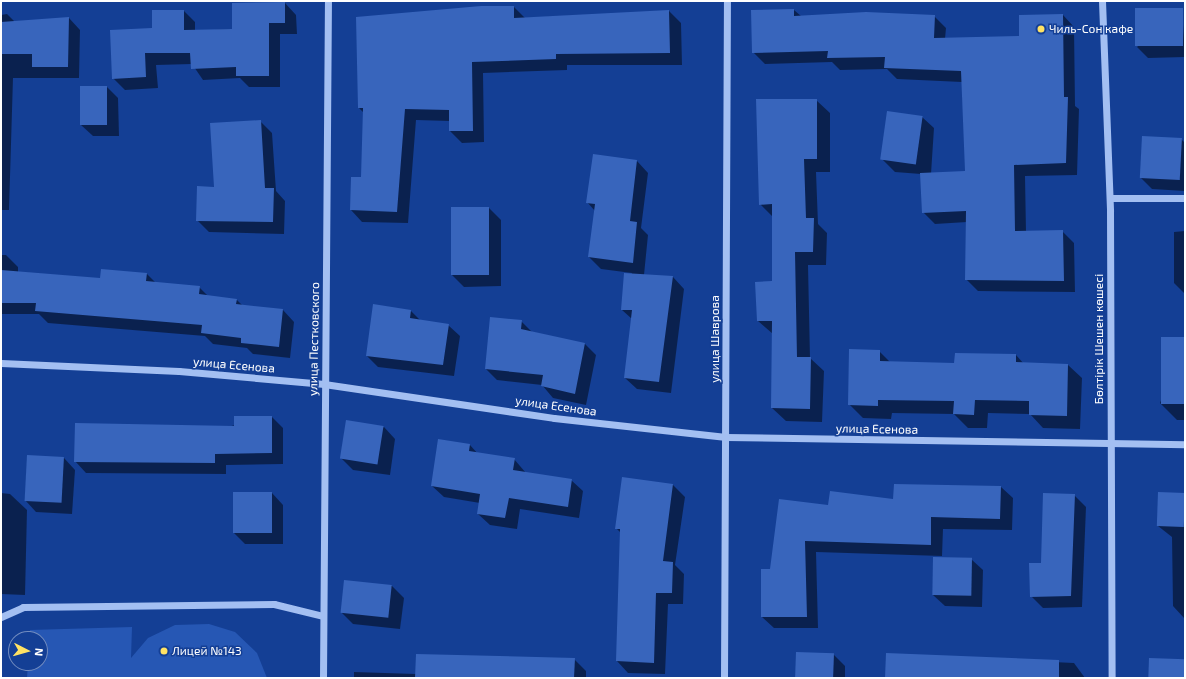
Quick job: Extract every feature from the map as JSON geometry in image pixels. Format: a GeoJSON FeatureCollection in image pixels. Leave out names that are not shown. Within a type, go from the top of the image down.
{"type":"FeatureCollection","features":[{"type":"Feature","properties":{"kind":"street","name":"улица Пестковского"},"geometry":{"type":"LineString","coordinates":[[323,678],[328,1]]}},
{"type":"Feature","properties":{"kind":"street","name":"улица Шаврова"},"geometry":{"type":"LineString","coordinates":[[724,678],[727,1]]}},
{"type":"Feature","properties":{"kind":"street","name":"Бөлтірік Шешен көшесі"},"geometry":{"type":"LineString","coordinates":[[1102,1],[1110,198],[1112,678]]}},
{"type":"Feature","properties":{"kind":"street"},"geometry":{"type":"LineString","coordinates":[[1110,198],[1185,198]]}},
{"type":"Feature","properties":{"kind":"street","name":"улица Есенова"},"geometry":{"type":"LineString","coordinates":[[1,363],[179,371],[324,384],[554,418],[726,437],[1185,444]]}},
{"type":"Feature","properties":{"kind":"street"},"geometry":{"type":"LineString","coordinates":[[1,617],[23,607],[274,604],[323,616]]}},
{"type":"Feature","properties":{"kind":"shaded area","name":"Лицей №143"},"geometry":{"type":"Polygon","coordinates":[[[209,624],[235,632],[257,653],[267,678],[27,678],[27,671],[48,671],[48,631],[30,630],[132,627],[131,658],[148,638],[175,625],[209,624]]]}},
{"type":"Feature","properties":{"kind":"building"},"geometry":{"type":"Polygon","coordinates":[[[285,2],[285,23],[269,23],[269,76],[236,76],[236,67],[191,69],[190,53],[145,53],[146,77],[112,79],[110,30],[152,28],[152,10],[184,10],[184,30],[232,29],[232,3],[285,2]]]}},
{"type":"Feature","properties":{"kind":"building"},"geometry":{"type":"Polygon","coordinates":[[[481,6],[514,6],[514,18],[669,10],[670,53],[556,54],[556,59],[472,62],[473,131],[449,131],[449,110],[405,109],[397,212],[350,210],[351,177],[361,177],[363,108],[358,108],[356,17],[481,6]]]}},
{"type":"Feature","properties":{"kind":"building"},"geometry":{"type":"Polygon","coordinates":[[[1135,8],[1183,8],[1183,46],[1135,46],[1135,8]]]}},
{"type":"Feature","properties":{"kind":"building"},"geometry":{"type":"Polygon","coordinates":[[[794,9],[794,16],[866,12],[935,15],[934,38],[1019,36],[1019,15],[1063,14],[1064,97],[1068,97],[1066,163],[1014,165],[1015,231],[1063,230],[1064,281],[965,280],[966,211],[922,213],[920,173],[965,171],[961,71],[884,68],[885,57],[827,58],[828,51],[752,53],[751,10],[794,9]]]}},
{"type":"Feature","properties":{"kind":"building"},"geometry":{"type":"Polygon","coordinates":[[[69,17],[68,67],[32,67],[32,54],[1,54],[1,22],[69,17]]]}},
{"type":"Feature","properties":{"kind":"building"},"geometry":{"type":"Polygon","coordinates":[[[80,86],[107,86],[107,125],[80,125],[80,86]]]}},
{"type":"Feature","properties":{"kind":"building"},"geometry":{"type":"Polygon","coordinates":[[[756,99],[817,99],[817,159],[804,159],[806,218],[814,218],[813,252],[795,252],[797,357],[811,357],[810,409],[771,408],[772,321],[757,321],[755,282],[772,281],[772,204],[759,205],[756,99]]]}},
{"type":"Feature","properties":{"kind":"building"},"geometry":{"type":"Polygon","coordinates":[[[887,111],[923,116],[916,165],[880,160],[887,111]]]}},
{"type":"Feature","properties":{"kind":"building"},"geometry":{"type":"Polygon","coordinates":[[[261,120],[265,188],[274,188],[273,222],[196,221],[197,186],[214,187],[210,123],[261,120]]]}},
{"type":"Feature","properties":{"kind":"building"},"geometry":{"type":"Polygon","coordinates":[[[1142,136],[1182,138],[1180,180],[1140,178],[1142,136]]]}},
{"type":"Feature","properties":{"kind":"building"},"geometry":{"type":"Polygon","coordinates":[[[593,154],[637,160],[630,221],[637,222],[633,263],[588,257],[595,204],[586,203],[593,154]]]}},
{"type":"Feature","properties":{"kind":"building"},"geometry":{"type":"Polygon","coordinates":[[[451,207],[489,207],[489,275],[451,275],[451,207]]]}},
{"type":"Feature","properties":{"kind":"building"},"geometry":{"type":"Polygon","coordinates":[[[101,269],[147,273],[146,281],[200,286],[199,294],[237,299],[236,304],[283,309],[279,347],[241,343],[241,338],[201,333],[202,325],[35,311],[36,303],[1,303],[1,270],[100,278],[101,269]]]}},
{"type":"Feature","properties":{"kind":"building"},"geometry":{"type":"Polygon","coordinates":[[[624,273],[673,276],[659,382],[624,378],[632,310],[621,310],[624,273]]]}},
{"type":"Feature","properties":{"kind":"building"},"geometry":{"type":"Polygon","coordinates":[[[373,304],[411,310],[410,318],[449,324],[443,365],[366,356],[373,304]]]}},
{"type":"Feature","properties":{"kind":"building"},"geometry":{"type":"Polygon","coordinates":[[[490,317],[522,320],[521,329],[585,343],[575,394],[541,386],[543,375],[485,369],[490,317]]]}},
{"type":"Feature","properties":{"kind":"building"},"geometry":{"type":"Polygon","coordinates":[[[1161,337],[1185,337],[1185,404],[1161,404],[1161,337]]]}},
{"type":"Feature","properties":{"kind":"building"},"geometry":{"type":"Polygon","coordinates":[[[849,349],[880,350],[880,361],[954,363],[955,353],[1016,354],[1016,362],[1068,364],[1067,416],[1029,415],[1029,401],[975,400],[974,415],[953,414],[954,401],[878,400],[878,406],[848,405],[849,349]]]}},
{"type":"Feature","properties":{"kind":"building"},"geometry":{"type":"Polygon","coordinates":[[[234,416],[272,416],[272,453],[215,454],[215,463],[74,462],[75,423],[234,426],[234,416]]]}},
{"type":"Feature","properties":{"kind":"building"},"geometry":{"type":"Polygon","coordinates":[[[346,420],[384,426],[377,464],[340,459],[346,420]]]}},
{"type":"Feature","properties":{"kind":"building"},"geometry":{"type":"Polygon","coordinates":[[[438,439],[470,444],[469,451],[515,458],[513,470],[572,479],[568,507],[509,498],[505,518],[477,514],[480,494],[431,486],[438,439]]]}},
{"type":"Feature","properties":{"kind":"building"},"geometry":{"type":"Polygon","coordinates":[[[27,455],[64,457],[62,503],[25,501],[27,455]]]}},
{"type":"Feature","properties":{"kind":"building"},"geometry":{"type":"Polygon","coordinates":[[[622,477],[673,484],[663,561],[673,562],[672,593],[656,593],[654,663],[616,661],[620,529],[615,529],[622,477]]]}},
{"type":"Feature","properties":{"kind":"building"},"geometry":{"type":"Polygon","coordinates":[[[894,484],[1001,486],[1000,519],[931,517],[931,545],[805,541],[807,617],[761,617],[761,569],[770,569],[779,499],[828,505],[830,491],[893,499],[894,484]]]}},
{"type":"Feature","properties":{"kind":"building"},"geometry":{"type":"Polygon","coordinates":[[[233,492],[272,492],[272,533],[233,533],[233,492]]]}},
{"type":"Feature","properties":{"kind":"building"},"geometry":{"type":"Polygon","coordinates":[[[1158,492],[1185,493],[1184,527],[1157,526],[1158,492]]]}},
{"type":"Feature","properties":{"kind":"building"},"geometry":{"type":"Polygon","coordinates":[[[1043,493],[1075,494],[1071,596],[1030,597],[1029,563],[1041,563],[1043,493]]]}},
{"type":"Feature","properties":{"kind":"building"},"geometry":{"type":"Polygon","coordinates":[[[933,557],[972,558],[971,596],[932,595],[933,557]]]}},
{"type":"Feature","properties":{"kind":"building"},"geometry":{"type":"Polygon","coordinates":[[[344,580],[392,585],[388,618],[341,613],[344,580]]]}},
{"type":"Feature","properties":{"kind":"building"},"geometry":{"type":"Polygon","coordinates":[[[796,652],[834,653],[833,678],[795,678],[796,652]]]}},
{"type":"Feature","properties":{"kind":"building"},"geometry":{"type":"Polygon","coordinates":[[[886,653],[1059,660],[1059,678],[885,678],[886,653]]]}},
{"type":"Feature","properties":{"kind":"building"},"geometry":{"type":"Polygon","coordinates":[[[416,654],[575,658],[574,678],[415,678],[416,654]]]}},
{"type":"Feature","properties":{"kind":"building"},"geometry":{"type":"Polygon","coordinates":[[[1149,658],[1185,659],[1184,678],[1148,678],[1149,658]]]}},
{"type":"Feature","properties":{"kind":"place","name":"Чиль-Сон кафе"},"geometry":{"type":"Point","coordinates":[1041,29]}},
{"type":"Feature","properties":{"kind":"place","name":"Лицей №143"},"geometry":{"type":"Point","coordinates":[164,651]}}]}
